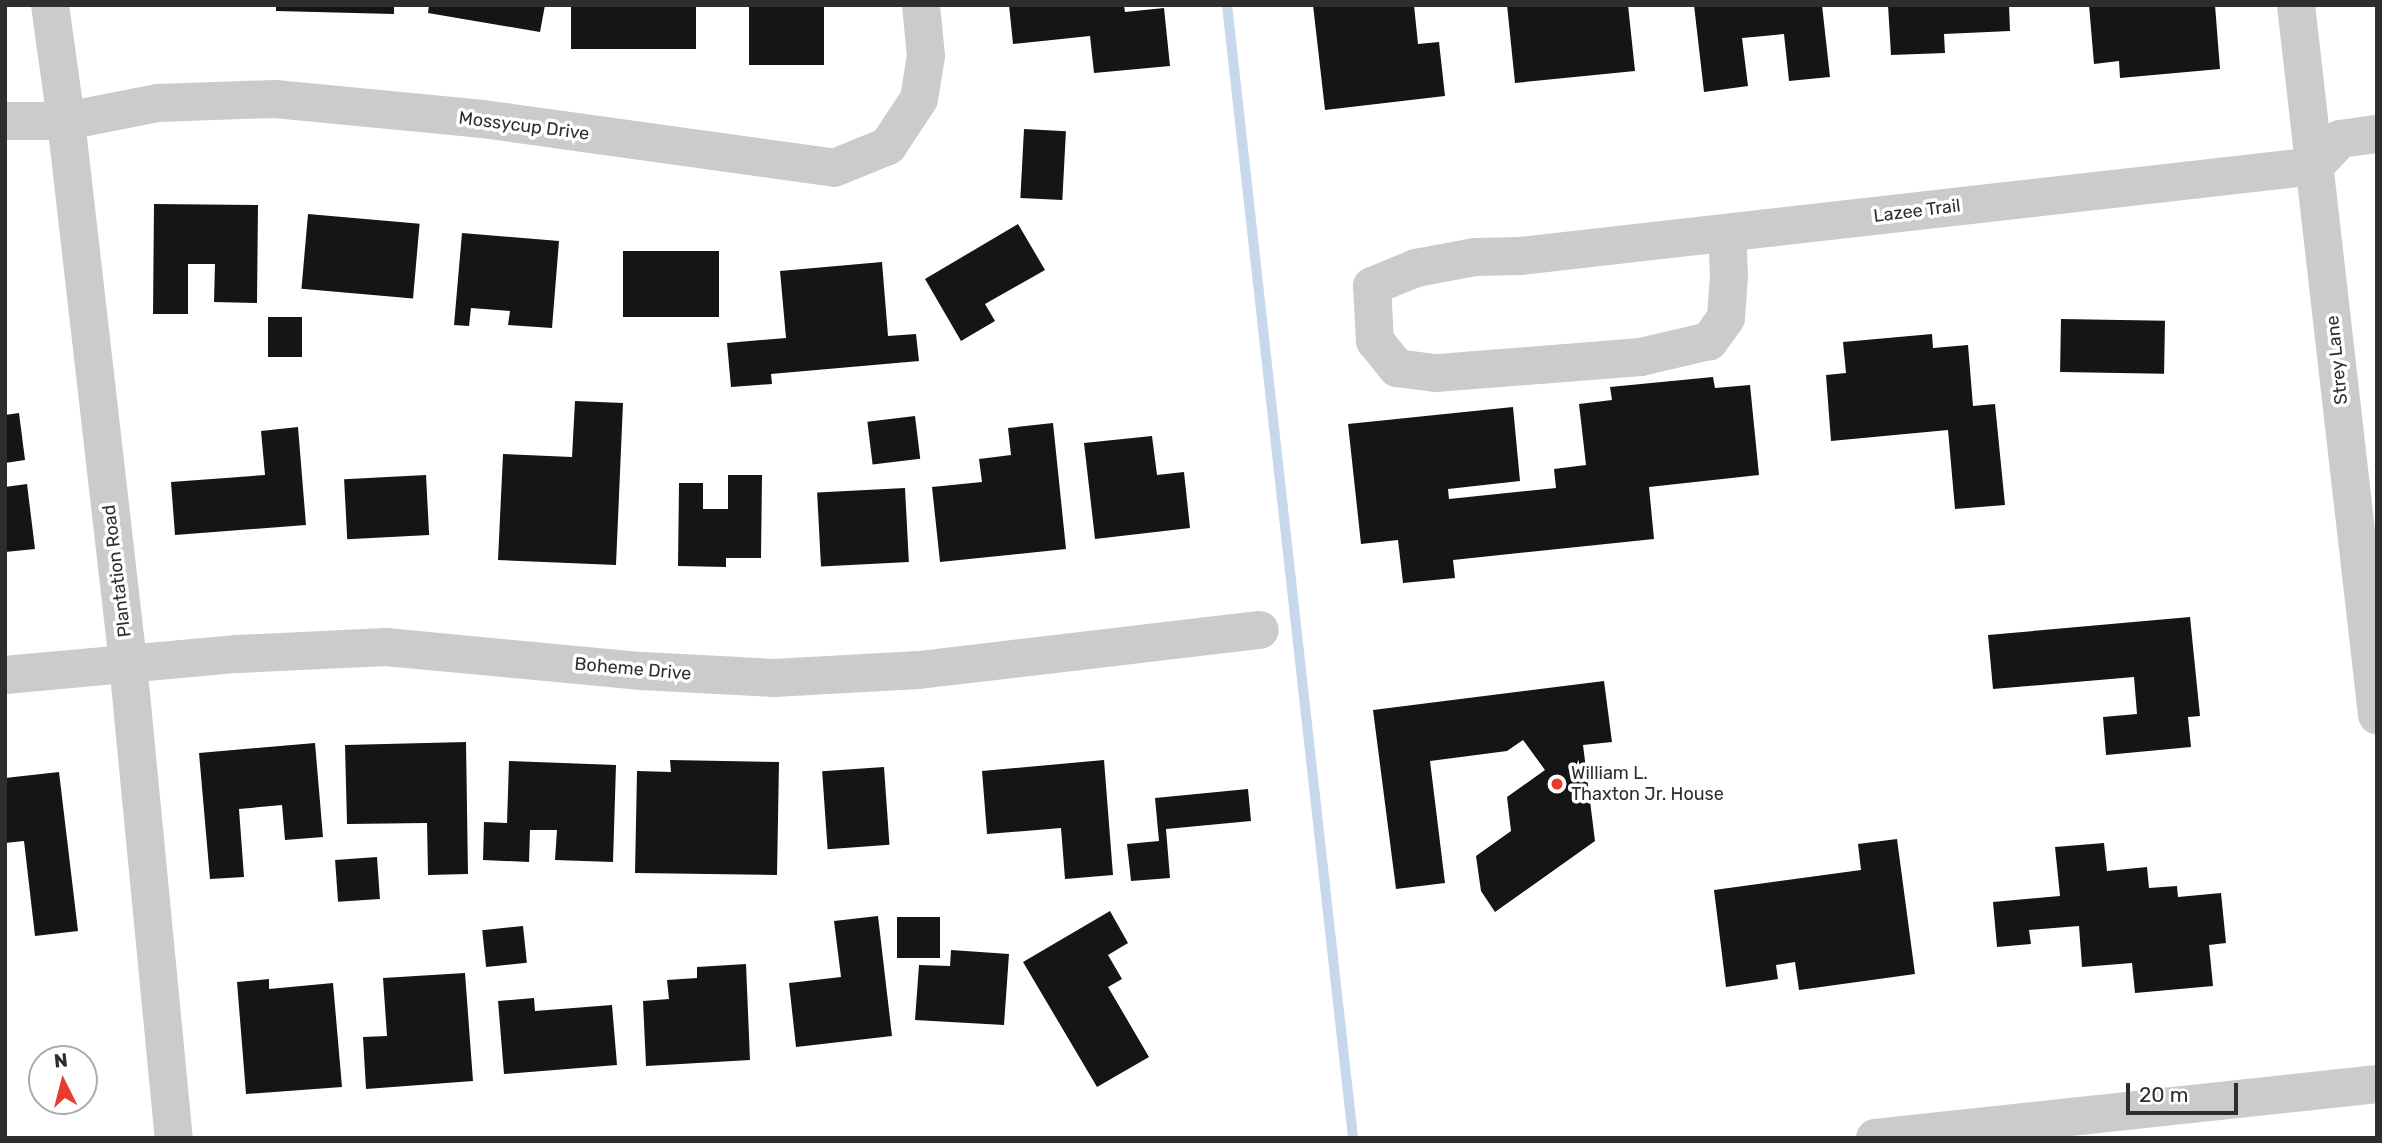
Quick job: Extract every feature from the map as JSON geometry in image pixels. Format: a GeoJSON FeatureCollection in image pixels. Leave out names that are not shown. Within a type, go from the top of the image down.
{"type":"FeatureCollection","features":[{"type":"Feature","properties":{"kind":"street","name":"Plantation Road"},"geometry":{"type":"LineString","coordinates":[[50,5],[66,121],[128,663],[174,1138]]}},
{"type":"Feature","properties":{"kind":"street","name":"Mossycup Drive"},"geometry":{"type":"LineString","coordinates":[[5,121],[66,121],[158,103],[275,99],[483,120],[834,168],[888,146],[919,99],[926,56],[920,5]]}},
{"type":"Feature","properties":{"kind":"street","name":"Strey Lane"},"geometry":{"type":"LineString","coordinates":[[2296,5],[2374,665],[2377,715]]}},
{"type":"Feature","properties":{"kind":"street"},"geometry":{"type":"LineString","coordinates":[[2315,166],[2340,139],[2377,134]]}},
{"type":"Feature","properties":{"kind":"street","name":"Lazee Trail"},"geometry":{"type":"LineString","coordinates":[[1727,233],[1730,275],[1726,318],[1709,341],[1641,357],[1436,373],[1397,368],[1375,341],[1372,286],[1416,268],[1475,257],[1520,256],[2315,166]]}},
{"type":"Feature","properties":{"kind":"street","name":"Boheme Drive"},"geometry":{"type":"LineString","coordinates":[[5,675],[237,654],[386,648],[642,671],[774,678],[919,670],[1260,630]]}},
{"type":"Feature","properties":{"kind":"street"},"geometry":{"type":"LineString","coordinates":[[1875,1138],[2377,1084]]}},
{"type":"Feature","properties":{"kind":"building"},"geometry":{"type":"Polygon","coordinates":[[[276,5],[394,5],[394,14],[276,11],[276,5]]]}},
{"type":"Feature","properties":{"kind":"building"},"geometry":{"type":"Polygon","coordinates":[[[429,5],[545,5],[540,32],[428,13],[429,5]]]}},
{"type":"Feature","properties":{"kind":"building"},"geometry":{"type":"Polygon","coordinates":[[[571,5],[696,5],[696,49],[571,49],[571,5]]]}},
{"type":"Feature","properties":{"kind":"building"},"geometry":{"type":"Polygon","coordinates":[[[749,5],[824,5],[824,65],[749,65],[749,5]]]}},
{"type":"Feature","properties":{"kind":"building"},"geometry":{"type":"Polygon","coordinates":[[[1009,5],[1124,5],[1125,12],[1164,8],[1170,66],[1094,73],[1090,36],[1013,44],[1009,5]]]}},
{"type":"Feature","properties":{"kind":"building"},"geometry":{"type":"Polygon","coordinates":[[[1313,5],[1414,5],[1418,44],[1439,42],[1445,96],[1325,110],[1313,5]]]}},
{"type":"Feature","properties":{"kind":"building"},"geometry":{"type":"Polygon","coordinates":[[[1507,5],[1628,5],[1635,71],[1515,83],[1507,5]]]}},
{"type":"Feature","properties":{"kind":"building"},"geometry":{"type":"Polygon","coordinates":[[[1694,5],[1822,5],[1830,77],[1789,81],[1784,34],[1742,38],[1748,86],[1704,92],[1694,5]]]}},
{"type":"Feature","properties":{"kind":"building"},"geometry":{"type":"Polygon","coordinates":[[[1888,5],[2009,5],[2010,31],[1944,34],[1945,53],[1891,55],[1888,5]]]}},
{"type":"Feature","properties":{"kind":"building"},"geometry":{"type":"Polygon","coordinates":[[[2089,5],[2215,5],[2220,69],[2120,78],[2119,61],[2094,64],[2089,5]]]}},
{"type":"Feature","properties":{"kind":"building"},"geometry":{"type":"Polygon","coordinates":[[[1024,129],[1066,131],[1062,200],[1020,198],[1024,129]]]}},
{"type":"Feature","properties":{"kind":"building"},"geometry":{"type":"Polygon","coordinates":[[[154,204],[258,205],[257,303],[214,302],[215,264],[188,264],[188,314],[153,314],[154,204]]]}},
{"type":"Feature","properties":{"kind":"building"},"geometry":{"type":"Polygon","coordinates":[[[308,214],[420,224],[413,298],[301,289],[308,214]]]}},
{"type":"Feature","properties":{"kind":"building"},"geometry":{"type":"Polygon","coordinates":[[[1018,224],[1045,270],[985,304],[995,321],[961,341],[925,279],[1018,224]]]}},
{"type":"Feature","properties":{"kind":"building"},"geometry":{"type":"Polygon","coordinates":[[[462,233],[559,241],[552,328],[508,325],[510,311],[471,308],[469,326],[454,325],[462,233]]]}},
{"type":"Feature","properties":{"kind":"building"},"geometry":{"type":"Polygon","coordinates":[[[623,251],[719,251],[719,317],[623,317],[623,251]]]}},
{"type":"Feature","properties":{"kind":"building"},"geometry":{"type":"Polygon","coordinates":[[[882,262],[888,336],[916,334],[919,361],[771,374],[772,384],[731,387],[727,343],[786,338],[780,271],[882,262]]]}},
{"type":"Feature","properties":{"kind":"building"},"geometry":{"type":"Polygon","coordinates":[[[268,317],[302,317],[302,357],[268,357],[268,317]]]}},
{"type":"Feature","properties":{"kind":"building"},"geometry":{"type":"Polygon","coordinates":[[[2061,319],[2165,321],[2164,374],[2060,372],[2061,319]]]}},
{"type":"Feature","properties":{"kind":"building"},"geometry":{"type":"Polygon","coordinates":[[[1932,334],[1933,348],[1968,345],[1973,406],[1995,404],[2005,505],[1955,509],[1948,430],[1831,441],[1826,375],[1846,373],[1843,342],[1932,334]]]}},
{"type":"Feature","properties":{"kind":"building"},"geometry":{"type":"Polygon","coordinates":[[[1713,377],[1715,388],[1750,385],[1759,475],[1649,487],[1654,539],[1453,560],[1455,578],[1403,583],[1398,540],[1361,544],[1348,424],[1513,407],[1520,481],[1448,489],[1449,499],[1556,488],[1554,469],[1586,465],[1579,404],[1612,400],[1610,387],[1713,377]]]}},
{"type":"Feature","properties":{"kind":"building"},"geometry":{"type":"Polygon","coordinates":[[[575,401],[623,403],[616,565],[498,560],[503,454],[572,457],[575,401]]]}},
{"type":"Feature","properties":{"kind":"building"},"geometry":{"type":"Polygon","coordinates":[[[19,413],[25,460],[5,463],[5,415],[19,413]]]}},
{"type":"Feature","properties":{"kind":"building"},"geometry":{"type":"Polygon","coordinates":[[[915,416],[920,459],[873,465],[867,422],[915,416]]]}},
{"type":"Feature","properties":{"kind":"building"},"geometry":{"type":"Polygon","coordinates":[[[1053,423],[1066,549],[940,562],[932,487],[982,482],[979,459],[1011,455],[1008,428],[1053,423]]]}},
{"type":"Feature","properties":{"kind":"building"},"geometry":{"type":"Polygon","coordinates":[[[298,427],[306,525],[175,535],[171,482],[265,475],[261,431],[298,427]]]}},
{"type":"Feature","properties":{"kind":"building"},"geometry":{"type":"Polygon","coordinates":[[[1152,436],[1157,475],[1184,472],[1190,528],[1095,539],[1084,443],[1152,436]]]}},
{"type":"Feature","properties":{"kind":"building"},"geometry":{"type":"Polygon","coordinates":[[[426,475],[429,535],[347,539],[344,479],[426,475]]]}},
{"type":"Feature","properties":{"kind":"building"},"geometry":{"type":"Polygon","coordinates":[[[728,475],[762,475],[761,558],[726,558],[726,567],[678,566],[679,483],[703,483],[703,509],[728,509],[728,475]]]}},
{"type":"Feature","properties":{"kind":"building"},"geometry":{"type":"Polygon","coordinates":[[[27,484],[35,549],[5,552],[5,487],[27,484]]]}},
{"type":"Feature","properties":{"kind":"building"},"geometry":{"type":"Polygon","coordinates":[[[905,488],[909,562],[821,567],[817,493],[905,488]]]}},
{"type":"Feature","properties":{"kind":"building"},"geometry":{"type":"Polygon","coordinates":[[[2190,617],[2200,716],[2188,717],[2191,747],[2106,755],[2103,717],[2137,714],[2134,677],[1993,689],[1988,635],[2190,617]]]}},
{"type":"Feature","properties":{"kind":"building","name":"William L. Thaxton Jr. House"},"geometry":{"type":"Polygon","coordinates":[[[1604,681],[1612,742],[1583,745],[1595,841],[1495,912],[1481,891],[1476,856],[1511,831],[1507,797],[1545,770],[1523,740],[1507,751],[1430,761],[1445,883],[1396,889],[1373,710],[1604,681]]]}},
{"type":"Feature","properties":{"kind":"building"},"geometry":{"type":"Polygon","coordinates":[[[466,742],[468,874],[428,875],[427,823],[347,824],[345,745],[466,742]]]}},
{"type":"Feature","properties":{"kind":"building"},"geometry":{"type":"Polygon","coordinates":[[[315,743],[323,837],[285,840],[282,805],[239,809],[244,877],[210,879],[199,753],[315,743]]]}},
{"type":"Feature","properties":{"kind":"building"},"geometry":{"type":"Polygon","coordinates":[[[670,760],[779,762],[777,875],[635,873],[637,771],[671,772],[670,760]]]}},
{"type":"Feature","properties":{"kind":"building"},"geometry":{"type":"Polygon","coordinates":[[[1104,760],[1113,875],[1065,879],[1061,828],[987,834],[982,771],[1104,760]]]}},
{"type":"Feature","properties":{"kind":"building"},"geometry":{"type":"Polygon","coordinates":[[[509,761],[616,765],[613,862],[555,860],[557,830],[530,830],[529,862],[483,860],[484,822],[507,823],[509,761]]]}},
{"type":"Feature","properties":{"kind":"building"},"geometry":{"type":"Polygon","coordinates":[[[884,767],[889,845],[828,849],[822,771],[884,767]]]}},
{"type":"Feature","properties":{"kind":"building"},"geometry":{"type":"Polygon","coordinates":[[[59,772],[78,931],[35,936],[24,841],[5,843],[5,778],[59,772]]]}},
{"type":"Feature","properties":{"kind":"building"},"geometry":{"type":"Polygon","coordinates":[[[1248,789],[1251,821],[1166,829],[1170,878],[1131,881],[1127,844],[1159,841],[1155,798],[1248,789]]]}},
{"type":"Feature","properties":{"kind":"building"},"geometry":{"type":"Polygon","coordinates":[[[1897,839],[1915,974],[1799,990],[1795,962],[1776,965],[1778,979],[1726,987],[1714,890],[1861,870],[1858,844],[1897,839]]]}},
{"type":"Feature","properties":{"kind":"building"},"geometry":{"type":"Polygon","coordinates":[[[2104,843],[2107,871],[2147,867],[2149,888],[2177,886],[2178,897],[2221,893],[2226,943],[2209,945],[2213,986],[2135,993],[2132,963],[2082,967],[2079,926],[2029,930],[2031,944],[1997,947],[1993,902],[2060,896],[2055,847],[2104,843]]]}},
{"type":"Feature","properties":{"kind":"building"},"geometry":{"type":"Polygon","coordinates":[[[377,857],[380,899],[338,902],[335,860],[377,857]]]}},
{"type":"Feature","properties":{"kind":"building"},"geometry":{"type":"Polygon","coordinates":[[[1110,911],[1128,943],[1108,955],[1122,979],[1108,987],[1149,1057],[1097,1087],[1023,962],[1110,911]]]}},
{"type":"Feature","properties":{"kind":"building"},"geometry":{"type":"Polygon","coordinates":[[[878,916],[892,1036],[796,1047],[789,983],[841,977],[834,921],[878,916]]]}},
{"type":"Feature","properties":{"kind":"building"},"geometry":{"type":"Polygon","coordinates":[[[897,917],[940,917],[940,958],[897,958],[897,917]]]}},
{"type":"Feature","properties":{"kind":"building"},"geometry":{"type":"Polygon","coordinates":[[[523,926],[527,963],[486,967],[482,930],[523,926]]]}},
{"type":"Feature","properties":{"kind":"building"},"geometry":{"type":"Polygon","coordinates":[[[951,950],[1009,954],[1004,1025],[915,1020],[919,965],[950,966],[951,950]]]}},
{"type":"Feature","properties":{"kind":"building"},"geometry":{"type":"Polygon","coordinates":[[[746,964],[750,1060],[646,1066],[643,1001],[669,999],[667,980],[697,978],[697,967],[746,964]]]}},
{"type":"Feature","properties":{"kind":"building"},"geometry":{"type":"Polygon","coordinates":[[[465,973],[473,1081],[366,1089],[363,1037],[387,1036],[383,978],[465,973]]]}},
{"type":"Feature","properties":{"kind":"building"},"geometry":{"type":"Polygon","coordinates":[[[269,979],[269,989],[333,983],[342,1087],[246,1094],[237,982],[269,979]]]}},
{"type":"Feature","properties":{"kind":"building"},"geometry":{"type":"Polygon","coordinates":[[[534,998],[535,1011],[612,1005],[617,1065],[504,1074],[498,1001],[534,998]]]}},
{"type":"Feature","properties":{"kind":"waterway"},"geometry":{"type":"LineString","coordinates":[[1227,5],[1353,1138]]}},
{"type":"Feature","properties":{"kind":"place","name":"William L. Thaxton Jr. House"},"geometry":{"type":"Point","coordinates":[1557,784]}}]}
